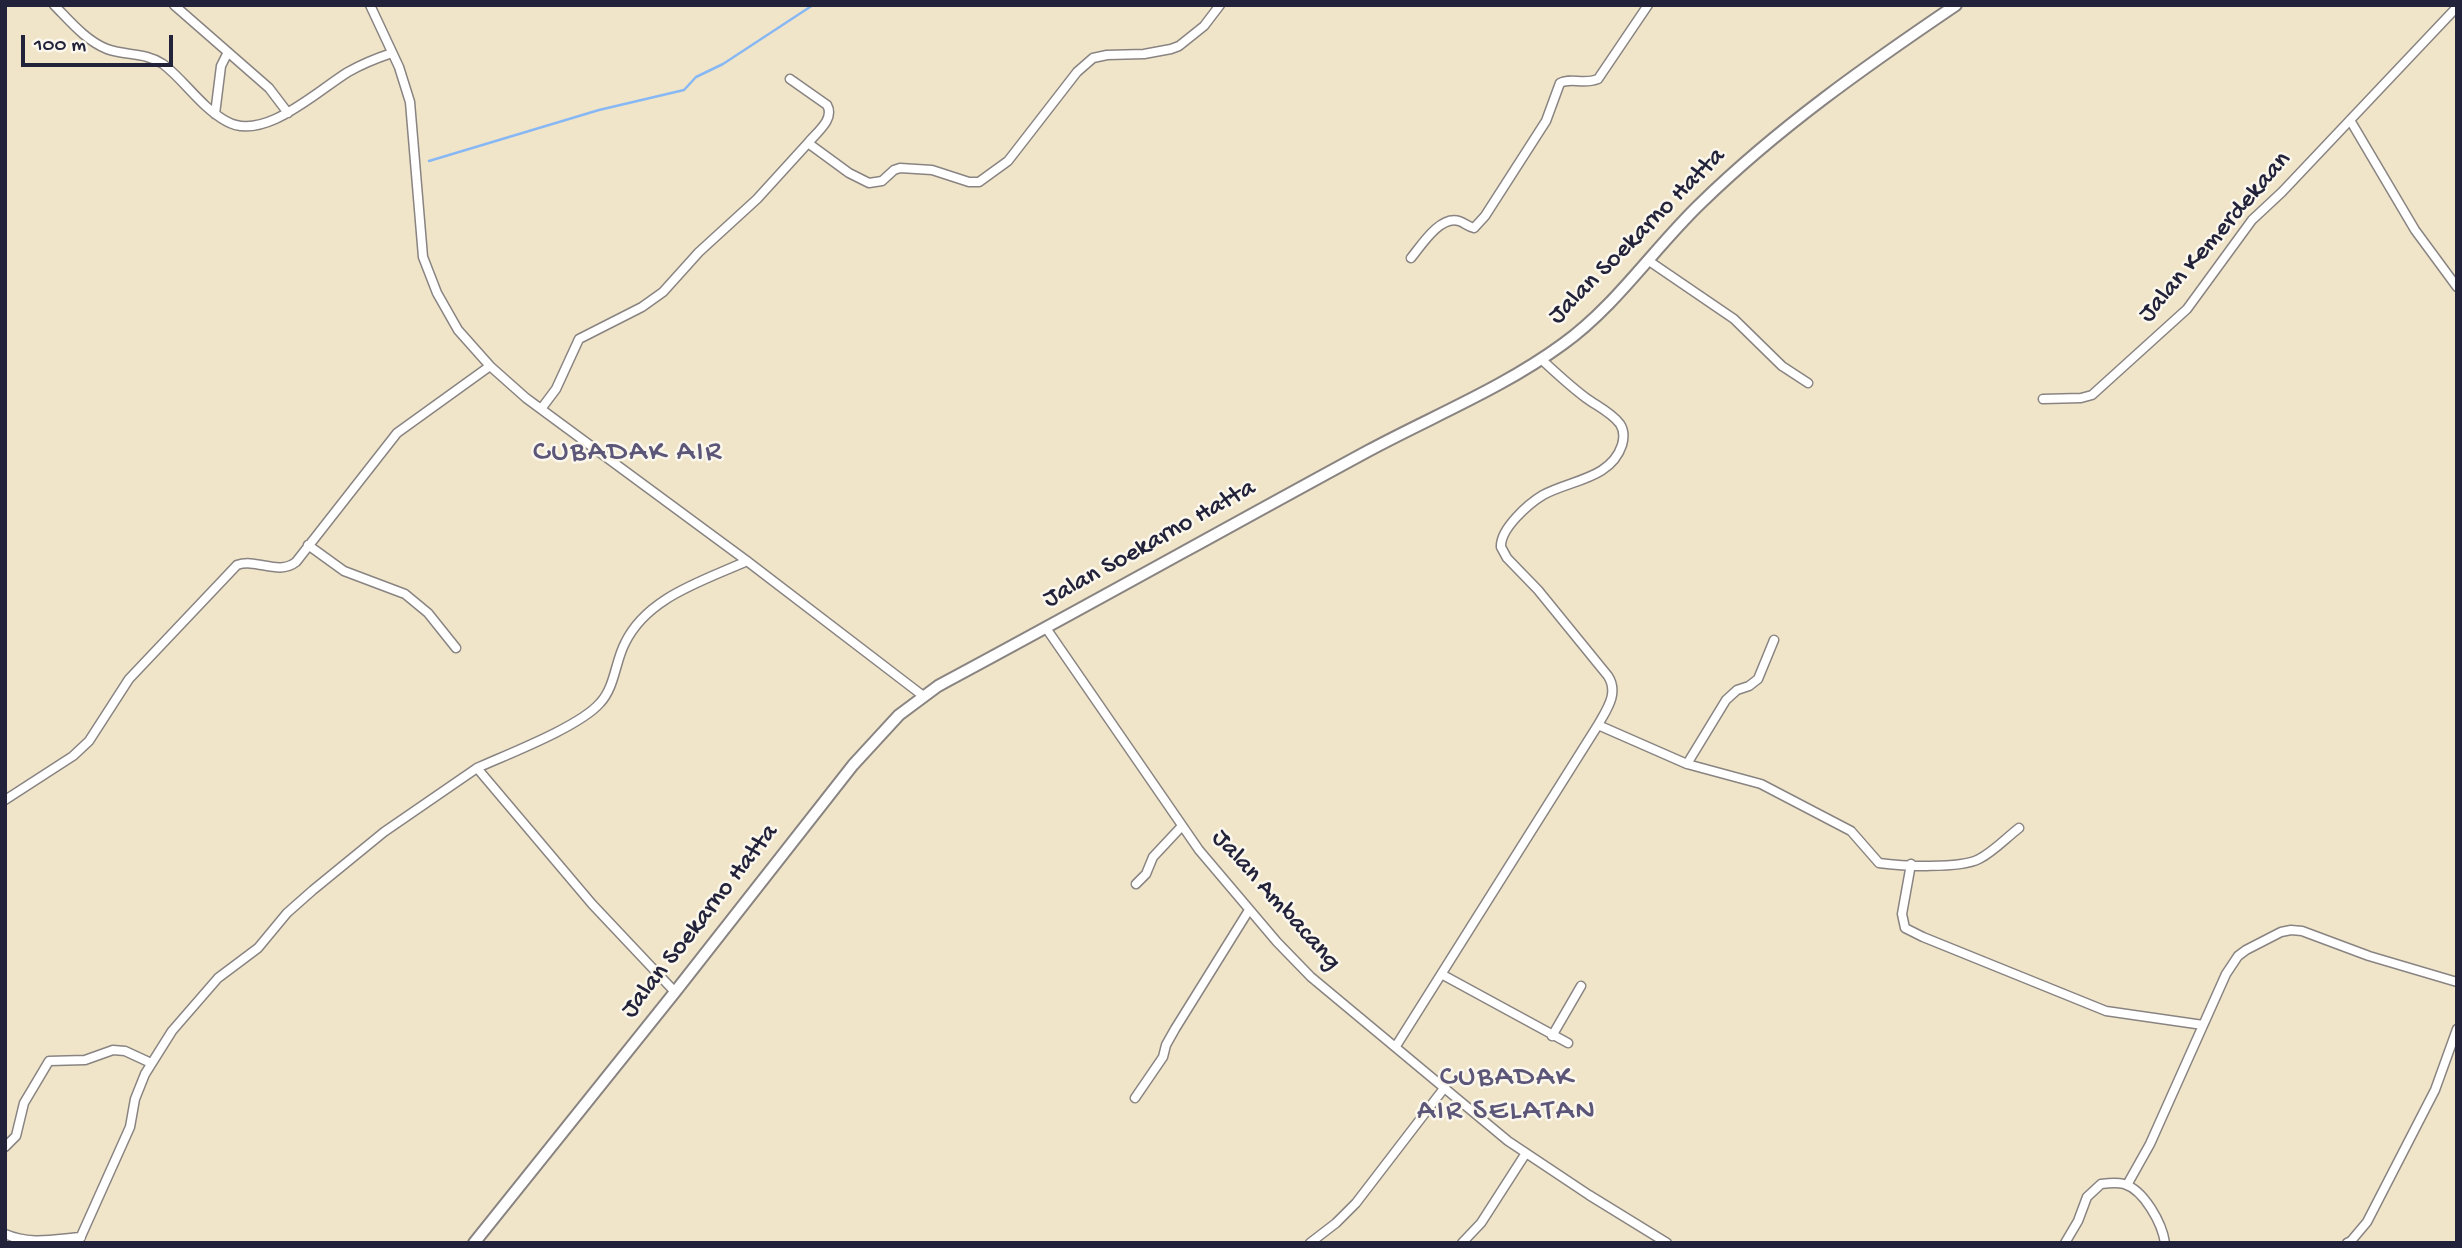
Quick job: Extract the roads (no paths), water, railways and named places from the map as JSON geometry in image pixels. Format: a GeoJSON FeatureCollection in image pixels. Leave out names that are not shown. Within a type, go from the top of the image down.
{"type":"FeatureCollection","features":[{"type":"Feature","properties":{"kind":"street"},"geometry":{"type":"LineString","coordinates":[[54,5],[99,46],[141,54],[164,65],[215,114],[239,127],[262,124],[288,113],[349,72],[392,53]]}},
{"type":"Feature","properties":{"kind":"street"},"geometry":{"type":"LineString","coordinates":[[174,5],[269,89],[288,113]]}},
{"type":"Feature","properties":{"kind":"street"},"geometry":{"type":"LineString","coordinates":[[370,5],[410,102],[423,257],[448,315],[458,330],[490,366],[541,409],[747,561],[922,695]]}},
{"type":"Feature","properties":{"kind":"street"},"geometry":{"type":"LineString","coordinates":[[808,143],[849,173],[869,183],[878,183],[894,170],[900,169],[932,170],[979,183],[1008,161],[1077,72],[1093,58],[1171,50],[1204,26],[1220,5]]}},
{"type":"Feature","properties":{"kind":"street"},"geometry":{"type":"LineString","coordinates":[[1411,258],[1447,221],[1457,220],[1474,228],[1485,216],[1546,121],[1560,83],[1567,79],[1589,83],[1598,79],[1638,24],[1648,5]]}},
{"type":"Feature","properties":{"kind":"street","name":"Jalan Soekarno Hatta"},"geometry":{"type":"LineString","coordinates":[[474,1243],[853,765],[899,715],[922,695],[1541,359],[1580,331],[1649,261],[1699,205],[1774,137],[1838,86],[1955,5]]}},
{"type":"Feature","properties":{"kind":"street","name":"Jalan Kemerdekaan"},"geometry":{"type":"LineString","coordinates":[[2043,399],[2092,395],[2187,309],[2252,220],[2457,7]]}},
{"type":"Feature","properties":{"kind":"street"},"geometry":{"type":"LineString","coordinates":[[215,114],[221,66],[228,52]]}},
{"type":"Feature","properties":{"kind":"street"},"geometry":{"type":"LineString","coordinates":[[541,409],[556,389],[579,339],[642,307],[663,292],[699,252],[757,199],[830,117],[827,105],[790,79]]}},
{"type":"Feature","properties":{"kind":"street"},"geometry":{"type":"LineString","coordinates":[[2350,120],[2415,230],[2457,287]]}},
{"type":"Feature","properties":{"kind":"street"},"geometry":{"type":"LineString","coordinates":[[1649,261],[1734,319],[1782,366],[1808,383]]}},
{"type":"Feature","properties":{"kind":"street"},"geometry":{"type":"LineString","coordinates":[[1396,1046],[1598,725],[1613,694],[1612,682],[1538,590],[1507,558],[1501,547],[1501,540],[1523,512],[1540,496],[1601,471],[1615,458],[1624,436],[1621,426],[1612,417],[1574,389],[1541,359]]}},
{"type":"Feature","properties":{"kind":"street"},"geometry":{"type":"LineString","coordinates":[[5,800],[73,756],[89,741],[106,719],[129,678],[237,565],[249,562],[280,568],[290,566],[397,433],[490,366]]}},
{"type":"Feature","properties":{"kind":"street"},"geometry":{"type":"LineString","coordinates":[[308,545],[344,571],[405,594],[428,613],[456,648]]}},
{"type":"Feature","properties":{"kind":"street"},"geometry":{"type":"LineString","coordinates":[[5,1234],[26,1241],[79,1240],[130,1127],[135,1099],[150,1063],[172,1031],[208,988],[258,948],[287,913],[384,832],[477,768],[560,730],[591,712],[601,702],[610,686],[620,654],[631,632],[648,612],[667,598],[747,561]]}},
{"type":"Feature","properties":{"kind":"street","name":"Jalan Ambacang"},"geometry":{"type":"LineString","coordinates":[[1046,628],[1182,826],[1249,910],[1311,977],[1445,1087],[1462,1105],[1526,1153],[1667,1243]]}},
{"type":"Feature","properties":{"kind":"street"},"geometry":{"type":"LineString","coordinates":[[1687,764],[1726,700],[1737,690],[1758,679],[1774,640]]}},
{"type":"Feature","properties":{"kind":"street"},"geometry":{"type":"LineString","coordinates":[[1598,725],[1687,764],[1761,784],[1840,824],[1850,831],[1879,863],[1951,865],[1973,862],[1982,858],[2019,828]]}},
{"type":"Feature","properties":{"kind":"street"},"geometry":{"type":"LineString","coordinates":[[477,768],[592,904],[675,992]]}},
{"type":"Feature","properties":{"kind":"street"},"geometry":{"type":"LineString","coordinates":[[1136,884],[1146,874],[1153,857],[1182,826]]}},
{"type":"Feature","properties":{"kind":"street"},"geometry":{"type":"LineString","coordinates":[[1911,864],[1902,914],[1905,928],[2106,1011],[2203,1025]]}},
{"type":"Feature","properties":{"kind":"street"},"geometry":{"type":"LineString","coordinates":[[1135,1098],[1163,1057],[1171,1037],[1249,910]]}},
{"type":"Feature","properties":{"kind":"street"},"geometry":{"type":"LineString","coordinates":[[2127,1185],[2150,1144],[2226,974],[2238,956],[2281,932],[2302,931],[2369,956],[2457,982]]}},
{"type":"Feature","properties":{"kind":"street"},"geometry":{"type":"LineString","coordinates":[[1443,975],[1568,1043]]}},
{"type":"Feature","properties":{"kind":"street"},"geometry":{"type":"LineString","coordinates":[[1552,1036],[1581,986]]}},
{"type":"Feature","properties":{"kind":"street"},"geometry":{"type":"LineString","coordinates":[[2347,1243],[2367,1222],[2435,1090],[2457,1029]]}},
{"type":"Feature","properties":{"kind":"street"},"geometry":{"type":"LineString","coordinates":[[5,1147],[16,1136],[27,1097],[50,1061],[85,1060],[113,1050],[125,1051],[150,1063]]}},
{"type":"Feature","properties":{"kind":"street"},"geometry":{"type":"LineString","coordinates":[[1310,1243],[1356,1203],[1445,1087]]}},
{"type":"Feature","properties":{"kind":"street"},"geometry":{"type":"LineString","coordinates":[[1462,1243],[1481,1223],[1526,1153]]}},
{"type":"Feature","properties":{"kind":"street"},"geometry":{"type":"LineString","coordinates":[[2064,1243],[2078,1221],[2087,1197],[2101,1184],[2127,1185],[2156,1216],[2165,1243]]}},
{"type":"Feature","properties":{"kind":"waterway"},"geometry":{"type":"LineString","coordinates":[[429,161],[599,110],[684,90],[696,77],[723,64],[813,5]]}},
{"type":"Feature","properties":{"kind":"district","name":"CUBADAK AIR"},"geometry":{"type":"Point","coordinates":[628,454]}},
{"type":"Feature","properties":{"kind":"district","name":"CUBADAK AIR SELATAN"},"geometry":{"type":"Point","coordinates":[1507,1096]}}]}
